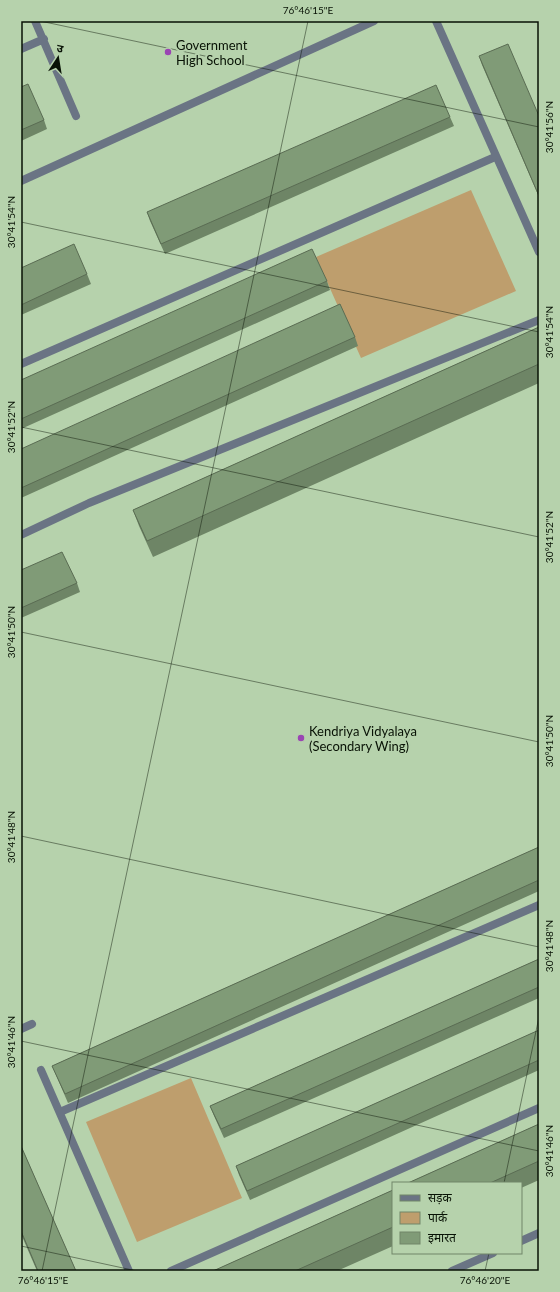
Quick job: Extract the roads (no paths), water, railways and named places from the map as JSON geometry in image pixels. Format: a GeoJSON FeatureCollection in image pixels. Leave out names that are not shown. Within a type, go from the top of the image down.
{"type":"FeatureCollection","features":[{"type":"Feature","properties":{"kind":"street"},"geometry":{"type":"LineString","coordinates":[[35,21],[76,116]]}},
{"type":"Feature","properties":{"kind":"street"},"geometry":{"type":"LineString","coordinates":[[21,181],[374,21]]}},
{"type":"Feature","properties":{"kind":"street"},"geometry":{"type":"LineString","coordinates":[[436,21],[539,252]]}},
{"type":"Feature","properties":{"kind":"street"},"geometry":{"type":"LineString","coordinates":[[21,49],[44,39]]}},
{"type":"Feature","properties":{"kind":"street"},"geometry":{"type":"LineString","coordinates":[[21,364],[496,157]]}},
{"type":"Feature","properties":{"kind":"street"},"geometry":{"type":"LineString","coordinates":[[21,535],[89,503],[539,320]]}},
{"type":"Feature","properties":{"kind":"street"},"geometry":{"type":"LineString","coordinates":[[60,1112],[539,905]]}},
{"type":"Feature","properties":{"kind":"street"},"geometry":{"type":"LineString","coordinates":[[21,1029],[32,1024]]}},
{"type":"Feature","properties":{"kind":"street"},"geometry":{"type":"LineString","coordinates":[[41,1070],[129,1271]]}},
{"type":"Feature","properties":{"kind":"street"},"geometry":{"type":"LineString","coordinates":[[171,1271],[539,1108]]}},
{"type":"Feature","properties":{"kind":"street"},"geometry":{"type":"LineString","coordinates":[[522,1241],[539,1233]]}},
{"type":"Feature","properties":{"kind":"street"},"geometry":{"type":"LineString","coordinates":[[452,1271],[492,1254]]}},
{"type":"Feature","properties":{"kind":"place","name":"Government High School"},"geometry":{"type":"Point","coordinates":[168,52]}},
{"type":"Feature","properties":{"kind":"place","name":"Kendriya Vidyalaya (Secondary Wing)"},"geometry":{"type":"Point","coordinates":[301,738]}}]}
